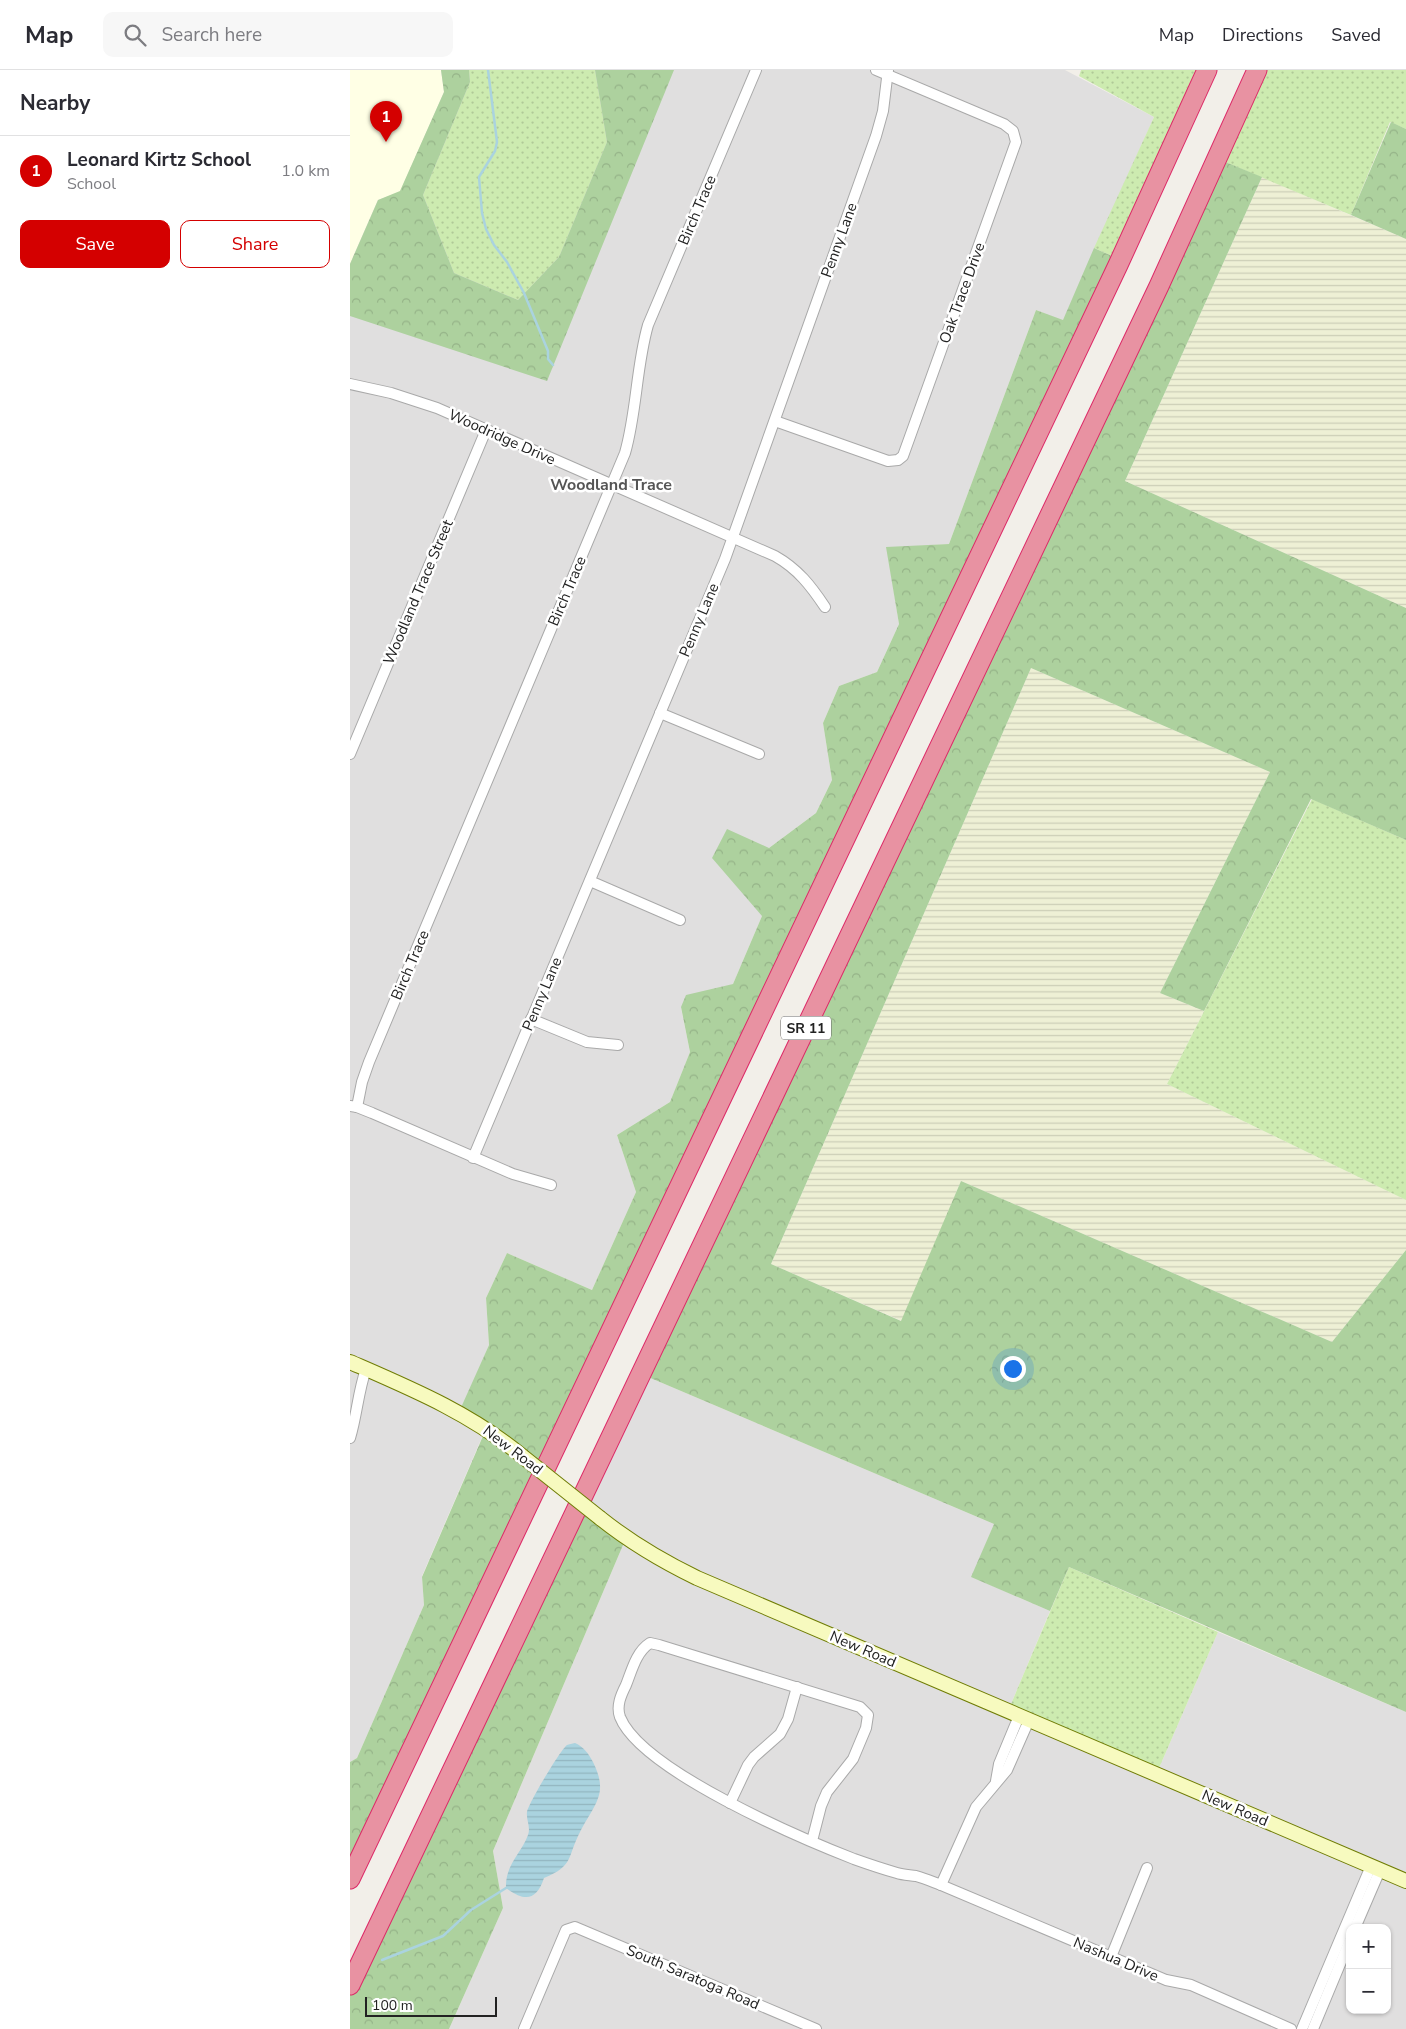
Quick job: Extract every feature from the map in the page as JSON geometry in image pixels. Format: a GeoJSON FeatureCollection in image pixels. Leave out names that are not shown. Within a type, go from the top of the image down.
{"type":"FeatureCollection","features":[{"type":"Feature","properties":{"kind":"highway","name":"SR 11"},"geometry":{"type":"LineString","coordinates":[[350,1879],[1118,265],[1207,70]]}},
{"type":"Feature","properties":{"kind":"highway","name":"SR 11"},"geometry":{"type":"LineString","coordinates":[[350,1985],[1159,286],[1257,70]]}},
{"type":"Feature","properties":{"kind":"street","name":"Birch Trace"},"geometry":{"type":"LineString","coordinates":[[354,1107],[369,1062],[612,485],[631,432],[640,359],[648,325],[756,70]]}},
{"type":"Feature","properties":{"kind":"street"},"geometry":{"type":"LineString","coordinates":[[876,70],[888,72]]}},
{"type":"Feature","properties":{"kind":"street","name":"Penny Lane"},"geometry":{"type":"LineString","coordinates":[[473,1158],[733,538],[876,136],[883,110],[888,72]]}},
{"type":"Feature","properties":{"kind":"street","name":"Oak Trace Drive"},"geometry":{"type":"LineString","coordinates":[[775,421],[888,461],[898,460],[903,456],[1015,147],[1016,138],[1013,131],[1004,124],[888,72]]}},
{"type":"Feature","properties":{"kind":"street","name":"Woodridge Drive"},"geometry":{"type":"LineString","coordinates":[[350,384],[415,400],[775,556],[806,579],[825,607]]}},
{"type":"Feature","properties":{"kind":"street","name":"Woodland Trace Street"},"geometry":{"type":"LineString","coordinates":[[350,754],[486,430]]}},
{"type":"Feature","properties":{"kind":"street"},"geometry":{"type":"LineString","coordinates":[[660,713],[760,754]]}},
{"type":"Feature","properties":{"kind":"street"},"geometry":{"type":"LineString","coordinates":[[590,881],[680,920]]}},
{"type":"Feature","properties":{"kind":"street"},"geometry":{"type":"LineString","coordinates":[[532,1019],[587,1042],[618,1045]]}},
{"type":"Feature","properties":{"kind":"street"},"geometry":{"type":"LineString","coordinates":[[354,1107],[513,1174],[551,1184]]}},
{"type":"Feature","properties":{"kind":"street","name":"New Road"},"geometry":{"type":"LineString","coordinates":[[350,1362],[454,1409],[486,1428],[600,1518],[639,1547],[668,1564],[1406,1881]]}},
{"type":"Feature","properties":{"kind":"street"},"geometry":{"type":"LineString","coordinates":[[350,1438],[356,1417],[359,1388],[366,1369]]}},
{"type":"Feature","properties":{"kind":"street","name":"Nashua Drive"},"geometry":{"type":"LineString","coordinates":[[797,1687],[650,1643],[643,1647],[636,1659],[618,1704],[620,1717],[632,1734],[662,1763],[730,1803],[812,1842],[898,1874],[918,1876],[1166,1980],[1190,1985],[1291,2029]]}},
{"type":"Feature","properties":{"kind":"street"},"geometry":{"type":"LineString","coordinates":[[730,1803],[748,1765],[754,1757],[780,1734],[788,1720],[797,1687],[860,1707],[868,1715],[866,1728],[853,1759],[827,1792],[821,1806],[812,1842]]}},
{"type":"Feature","properties":{"kind":"street"},"geometry":{"type":"LineString","coordinates":[[941,1885],[976,1807],[996,1781],[999,1764],[1024,1718]]}},
{"type":"Feature","properties":{"kind":"street"},"geometry":{"type":"LineString","coordinates":[[1111,1957],[1146,1868]]}},
{"type":"Feature","properties":{"kind":"street"},"geometry":{"type":"LineString","coordinates":[[1356,1924],[1375,1868]]}},
{"type":"Feature","properties":{"kind":"street"},"geometry":{"type":"LineString","coordinates":[[1313,2029],[1328,1979],[1375,1868]]}},
{"type":"Feature","properties":{"kind":"street","name":"South Saratoga Road"},"geometry":{"type":"LineString","coordinates":[[524,2029],[561,1940],[566,1930],[570,1928],[580,1928],[816,2029]]}},
{"type":"Feature","properties":{"kind":"street"},"geometry":{"type":"LineString","coordinates":[[1302,2029],[1346,1947]]}},
{"type":"Feature","properties":{"kind":"shaded area"},"geometry":{"type":"Polygon","coordinates":[[[350,70],[1065,70],[1154,117],[1063,321],[1036,310],[949,544],[887,548],[899,624],[877,672],[839,686],[823,723],[832,780],[816,813],[769,848],[762,916],[733,984],[681,1008],[690,1052],[670,1102],[617,1135],[636,1192],[592,1290],[507,1253],[486,1298],[489,1345],[460,1412],[486,1428],[422,1576],[424,1605],[357,1758],[350,1762],[350,70]]]}},
{"type":"Feature","properties":{"kind":"shaded area"},"geometry":{"type":"Polygon","coordinates":[[[350,70],[441,70],[444,92],[400,192],[378,200],[350,264],[350,70]]]}},
{"type":"Feature","properties":{"kind":"shaded area"},"geometry":{"type":"Polygon","coordinates":[[[1262,177],[1406,239],[1406,608],[1125,481],[1262,177]]]}},
{"type":"Feature","properties":{"kind":"shaded area"},"geometry":{"type":"Polygon","coordinates":[[[1031,668],[1270,772],[1160,993],[1204,1011],[1167,1084],[1406,1200],[1406,1250],[1332,1342],[961,1181],[902,1321],[771,1264],[1031,668]]]}},
{"type":"Feature","properties":{"kind":"shaded area"},"geometry":{"type":"Polygon","coordinates":[[[641,1374],[994,1524],[972,1577],[1050,1611],[1008,1711],[1156,1775],[1218,1632],[1406,1712],[1406,2029],[449,2029],[503,1908],[493,1851],[626,1538],[580,1502],[641,1374]]]}},
{"type":"Feature","properties":{"kind":"green space"},"geometry":{"type":"Polygon","coordinates":[[[441,70],[469,70],[470,82],[423,195],[454,273],[518,300],[559,257],[607,142],[595,70],[674,70],[547,381],[350,316],[350,264],[378,200],[400,191],[444,92],[441,70]]]}},
{"type":"Feature","properties":{"kind":"green space"},"geometry":{"type":"Polygon","coordinates":[[[469,70],[595,70],[607,142],[559,257],[518,300],[454,273],[423,195],[470,82],[469,70]]]}},
{"type":"Feature","properties":{"kind":"green space"},"geometry":{"type":"Polygon","coordinates":[[[1081,70],[1207,70],[1121,260],[1094,248],[1154,117],[1079,76],[1081,70]]]}},
{"type":"Feature","properties":{"kind":"green space"},"geometry":{"type":"Polygon","coordinates":[[[1257,70],[1406,70],[1406,129],[1390,122],[1351,215],[1218,159],[1257,70]]]}},
{"type":"Feature","properties":{"kind":"green space"},"geometry":{"type":"Polygon","coordinates":[[[1391,122],[1406,129],[1406,239],[1351,215],[1391,122]]]}},
{"type":"Feature","properties":{"kind":"green space"},"geometry":{"type":"Polygon","coordinates":[[[1218,159],[1262,177],[1125,481],[1406,608],[1406,840],[1311,799],[1204,1011],[1160,993],[1270,772],[1031,668],[771,1264],[901,1321],[961,1181],[1332,1342],[1406,1250],[1406,1712],[1069,1567],[1050,1611],[971,1577],[994,1524],[641,1374],[1218,159]]]}},
{"type":"Feature","properties":{"kind":"green space"},"geometry":{"type":"Polygon","coordinates":[[[1094,248],[1121,260],[350,1880],[350,1762],[357,1758],[424,1605],[422,1577],[486,1429],[459,1412],[489,1345],[486,1298],[507,1253],[592,1290],[636,1192],[617,1135],[670,1102],[690,1052],[681,1007],[686,995],[733,984],[762,916],[712,858],[727,829],[769,848],[816,813],[832,780],[823,723],[839,686],[877,672],[899,624],[886,547],[949,544],[1036,310],[1063,320],[1094,248]]]}},
{"type":"Feature","properties":{"kind":"green space"},"geometry":{"type":"Polygon","coordinates":[[[1312,799],[1406,840],[1406,1200],[1167,1084],[1312,799]]]}},
{"type":"Feature","properties":{"kind":"green space"},"geometry":{"type":"Polygon","coordinates":[[[580,1502],[626,1538],[493,1851],[503,1908],[449,2029],[350,2029],[350,1985],[580,1502]]]}},
{"type":"Feature","properties":{"kind":"green space"},"geometry":{"type":"Polygon","coordinates":[[[1069,1567],[1218,1632],[1156,1775],[1008,1711],[1069,1567]]]}},
{"type":"Feature","properties":{"kind":"water"},"geometry":{"type":"Polygon","coordinates":[[[575,1743],[581,1746],[587,1753],[598,1773],[600,1791],[595,1806],[580,1832],[565,1865],[554,1874],[544,1878],[541,1886],[533,1895],[524,1897],[518,1895],[506,1888],[506,1880],[511,1866],[528,1835],[527,1812],[558,1756],[567,1745],[575,1743]]]}},
{"type":"Feature","properties":{"kind":"waterway"},"geometry":{"type":"LineString","coordinates":[[488,70],[497,142],[495,151],[479,177],[482,213],[486,229],[494,245],[507,262],[524,293],[548,351],[548,359],[553,365]]}},
{"type":"Feature","properties":{"kind":"waterway"},"geometry":{"type":"LineString","coordinates":[[382,1960],[443,1936],[471,1910],[506,1888]]}},
{"type":"Feature","properties":{"kind":"place","name":"Leonard Kirtz School"},"geometry":{"type":"Point","coordinates":[386,142]}},
{"type":"Feature","properties":{"kind":"district","name":"Woodland Trace"},"geometry":{"type":"Point","coordinates":[611,485]}}]}
